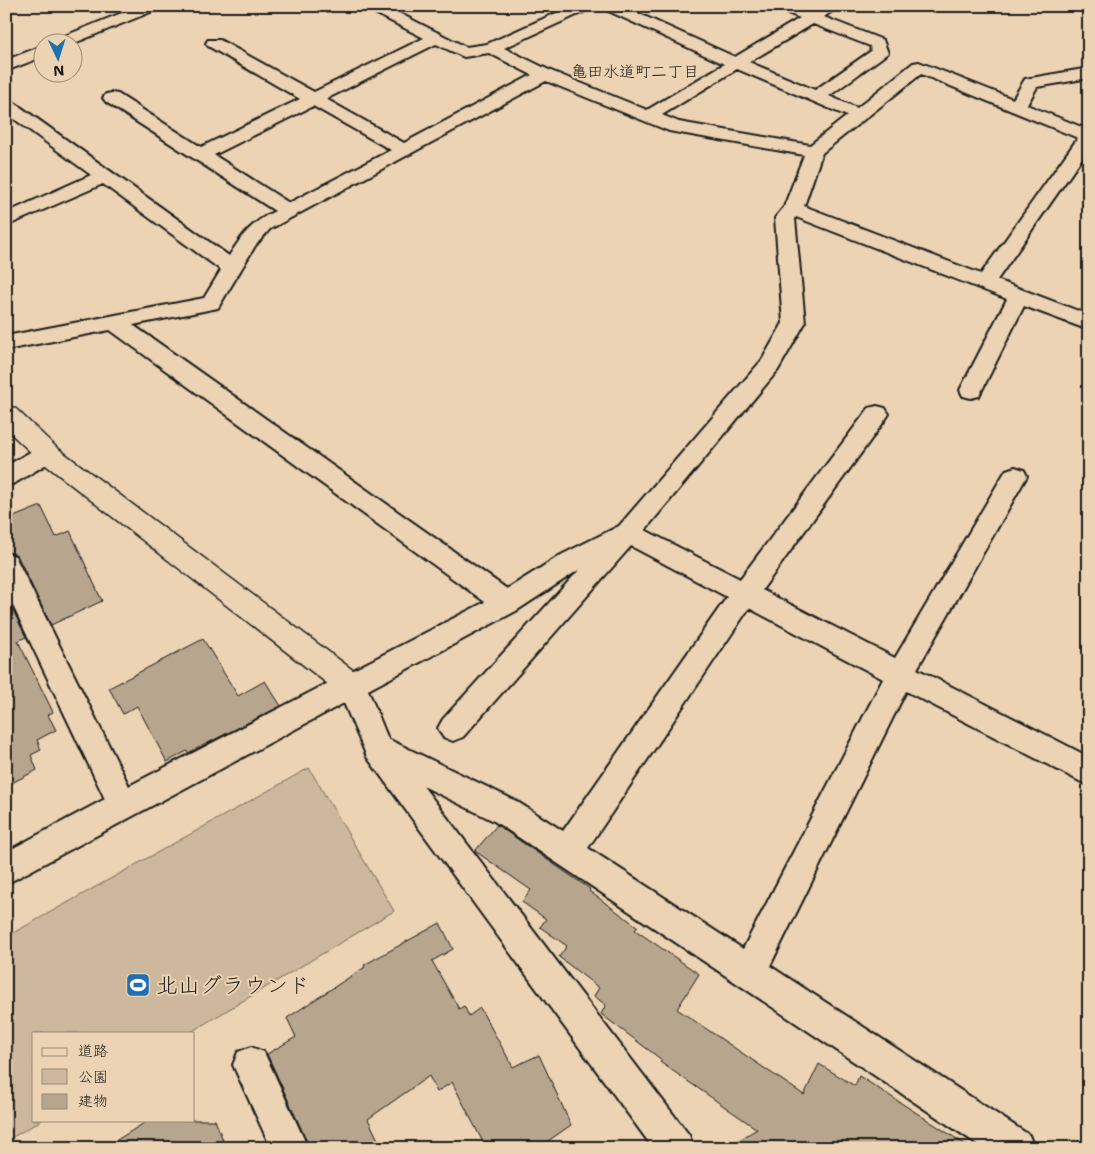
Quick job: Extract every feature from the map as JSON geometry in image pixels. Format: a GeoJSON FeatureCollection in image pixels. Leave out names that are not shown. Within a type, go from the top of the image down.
{"type":"FeatureCollection","features":[{"type":"Feature","properties":{"kind":"street"},"geometry":{"type":"LineString","coordinates":[[82,34],[153,6]]}},
{"type":"Feature","properties":{"kind":"street"},"geometry":{"type":"LineString","coordinates":[[372,6],[464,52],[491,48],[585,6]]}},
{"type":"Feature","properties":{"kind":"street"},"geometry":{"type":"LineString","coordinates":[[609,6],[736,63],[859,114]]}},
{"type":"Feature","properties":{"kind":"street"},"geometry":{"type":"LineString","coordinates":[[782,6],[877,43],[880,53],[817,97]]}},
{"type":"Feature","properties":{"kind":"street"},"geometry":{"type":"LineString","coordinates":[[650,115],[831,6]]}},
{"type":"Feature","properties":{"kind":"street"},"geometry":{"type":"LineString","coordinates":[[200,155],[437,38]]}},
{"type":"Feature","properties":{"kind":"street"},"geometry":{"type":"LineString","coordinates":[[214,43],[404,150]]}},
{"type":"Feature","properties":{"kind":"street"},"geometry":{"type":"LineString","coordinates":[[491,48],[545,75],[650,115],[676,127],[814,151]]}},
{"type":"Feature","properties":{"kind":"street"},"geometry":{"type":"LineString","coordinates":[[6,66],[32,55]]}},
{"type":"Feature","properties":{"kind":"street"},"geometry":{"type":"LineString","coordinates":[[453,728],[628,532],[770,365],[794,323],[785,218],[793,209],[814,151],[919,67],[1089,136],[984,284]]}},
{"type":"Feature","properties":{"kind":"street"},"geometry":{"type":"LineString","coordinates":[[1017,107],[1031,83],[1089,73]]}},
{"type":"Feature","properties":{"kind":"street"},"geometry":{"type":"LineString","coordinates":[[6,343],[212,303],[247,243],[263,225],[545,75]]}},
{"type":"Feature","properties":{"kind":"street"},"geometry":{"type":"LineString","coordinates":[[112,98],[288,211]]}},
{"type":"Feature","properties":{"kind":"street"},"geometry":{"type":"LineString","coordinates":[[6,105],[232,268]]}},
{"type":"Feature","properties":{"kind":"street"},"geometry":{"type":"LineString","coordinates":[[6,220],[105,176]]}},
{"type":"Feature","properties":{"kind":"street"},"geometry":{"type":"LineString","coordinates":[[793,209],[1089,323]]}},
{"type":"Feature","properties":{"kind":"street"},"geometry":{"type":"LineString","coordinates":[[971,390],[1018,297]]}},
{"type":"Feature","properties":{"kind":"street"},"geometry":{"type":"LineString","coordinates":[[114,322],[506,603]]}},
{"type":"Feature","properties":{"kind":"street"},"geometry":{"type":"LineString","coordinates":[[6,414],[47,453],[352,686],[377,748],[676,1148]]}},
{"type":"Feature","properties":{"kind":"street"},"geometry":{"type":"LineString","coordinates":[[567,852],[745,593],[877,414]]}},
{"type":"Feature","properties":{"kind":"street"},"geometry":{"type":"LineString","coordinates":[[6,477],[47,453]]}},
{"type":"Feature","properties":{"kind":"street"},"geometry":{"type":"LineString","coordinates":[[749,972],[900,674],[1015,476]]}},
{"type":"Feature","properties":{"kind":"street"},"geometry":{"type":"LineString","coordinates":[[628,532],[1089,772]]}},
{"type":"Feature","properties":{"kind":"street"},"geometry":{"type":"LineString","coordinates":[[6,869],[123,805],[352,686],[506,603],[570,562],[628,532]]}},
{"type":"Feature","properties":{"kind":"street"},"geometry":{"type":"LineString","coordinates":[[6,563],[123,805]]}},
{"type":"Feature","properties":{"kind":"street"},"geometry":{"type":"LineString","coordinates":[[377,748],[505,811],[1016,1148]]}},
{"type":"Feature","properties":{"kind":"street"},"geometry":{"type":"LineString","coordinates":[[251,1065],[290,1148]]}},
{"type":"Feature","properties":{"kind":"green space","name":"北山グラウンド"},"geometry":{"type":"Polygon","coordinates":[[[309,768],[394,911],[191,1032],[32,1032],[32,1122],[39,1122],[6,1141],[6,937],[309,768]]]}},
{"type":"Feature","properties":{"kind":"building"},"geometry":{"type":"Polygon","coordinates":[[[41,506],[56,537],[70,531],[102,601],[51,625],[17,555],[6,551],[6,520],[41,506]]]}},
{"type":"Feature","properties":{"kind":"building"},"geometry":{"type":"Polygon","coordinates":[[[6,596],[26,637],[18,641],[53,712],[48,715],[56,730],[37,740],[41,750],[31,755],[37,770],[6,786],[6,596]]]}},
{"type":"Feature","properties":{"kind":"building"},"geometry":{"type":"Polygon","coordinates":[[[203,639],[238,696],[265,681],[281,706],[167,762],[137,706],[123,714],[109,688],[203,639]]]}},
{"type":"Feature","properties":{"kind":"building"},"geometry":{"type":"Polygon","coordinates":[[[497,825],[590,889],[589,891],[638,927],[635,930],[699,974],[677,1009],[804,1095],[819,1064],[855,1086],[859,1076],[971,1148],[726,1148],[757,1129],[660,1062],[662,1060],[601,1014],[606,1005],[594,996],[599,988],[559,957],[567,946],[540,927],[546,919],[522,902],[531,890],[475,851],[497,825]]]}},
{"type":"Feature","properties":{"kind":"building"},"geometry":{"type":"Polygon","coordinates":[[[440,923],[453,949],[432,961],[459,1009],[464,1006],[469,1016],[480,1008],[513,1067],[539,1055],[571,1125],[538,1148],[486,1148],[452,1082],[437,1092],[429,1076],[368,1119],[382,1148],[310,1148],[267,1054],[296,1037],[287,1018],[365,967],[364,965],[440,923]]]}},
{"type":"Feature","properties":{"kind":"building"},"geometry":{"type":"Polygon","coordinates":[[[215,1120],[226,1148],[104,1148],[146,1122],[215,1120]]]}},
{"type":"Feature","properties":{"kind":"place","name":"北山グラウンド"},"geometry":{"type":"Point","coordinates":[138,985]}},
{"type":"Feature","properties":{"kind":"district","name":"亀田水道町二丁目"},"geometry":{"type":"Point","coordinates":[635,71]}}]}
